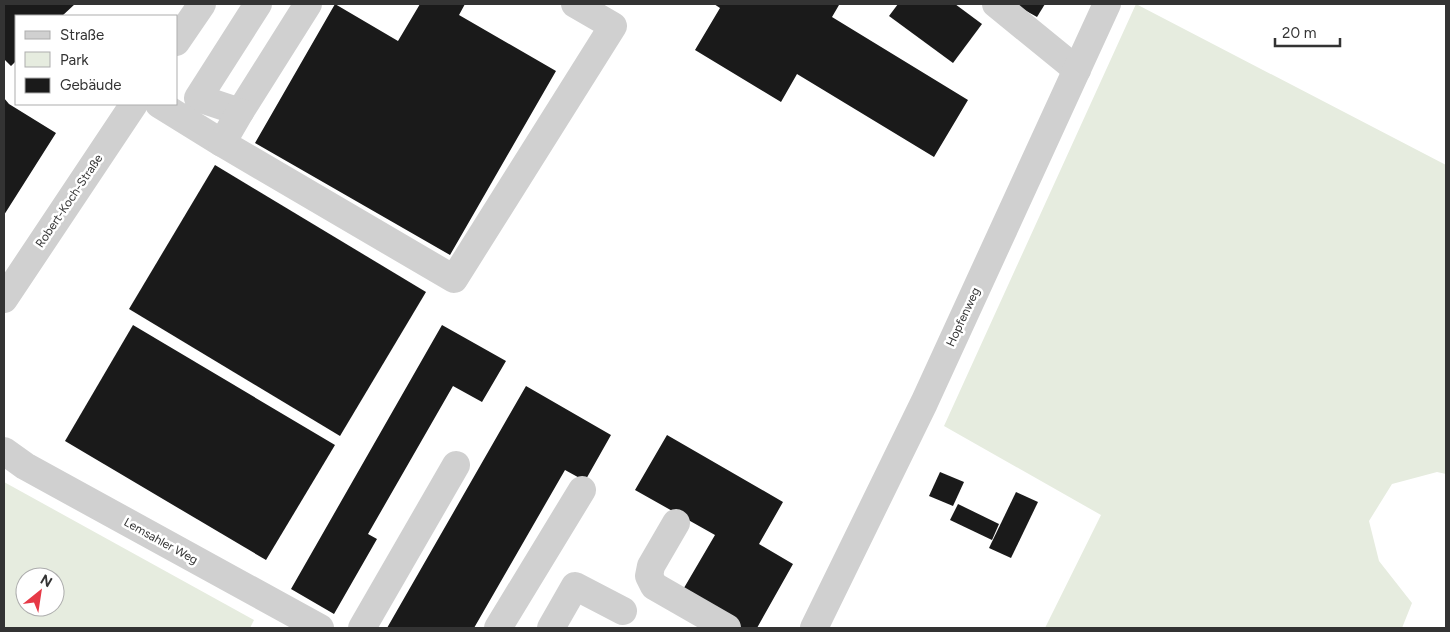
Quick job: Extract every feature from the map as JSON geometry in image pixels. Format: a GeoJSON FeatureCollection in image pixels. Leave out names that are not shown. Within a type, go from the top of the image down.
{"type":"FeatureCollection","features":[{"type":"Feature","properties":{"kind":"street"},"geometry":{"type":"LineString","coordinates":[[178,39],[202,4]]}},
{"type":"Feature","properties":{"kind":"street"},"geometry":{"type":"LineString","coordinates":[[240,112],[198,98],[258,4]]}},
{"type":"Feature","properties":{"kind":"street"},"geometry":{"type":"LineString","coordinates":[[222,143],[308,4]]}},
{"type":"Feature","properties":{"kind":"street"},"geometry":{"type":"LineString","coordinates":[[161,105],[454,279],[613,26],[575,4]]}},
{"type":"Feature","properties":{"kind":"street"},"geometry":{"type":"LineString","coordinates":[[996,4],[1077,70]]}},
{"type":"Feature","properties":{"kind":"street","name":"Hopfenweg"},"geometry":{"type":"LineString","coordinates":[[814,628],[924,403],[1107,4]]}},
{"type":"Feature","properties":{"kind":"street","name":"Robert-Koch-Straße"},"geometry":{"type":"LineString","coordinates":[[4,299],[133,105]]}},
{"type":"Feature","properties":{"kind":"street","name":"Lemsahler Weg"},"geometry":{"type":"LineString","coordinates":[[4,450],[25,466],[303,624]]}},
{"type":"Feature","properties":{"kind":"street"},"geometry":{"type":"LineString","coordinates":[[362,628],[456,465]]}},
{"type":"Feature","properties":{"kind":"street"},"geometry":{"type":"LineString","coordinates":[[498,628],[582,490]]}},
{"type":"Feature","properties":{"kind":"street"},"geometry":{"type":"LineString","coordinates":[[676,523],[651,566],[649,576],[654,586],[727,628]]}},
{"type":"Feature","properties":{"kind":"street"},"geometry":{"type":"LineString","coordinates":[[551,628],[575,586],[623,612]]}},
{"type":"Feature","properties":{"kind":"green space"},"geometry":{"type":"Polygon","coordinates":[[[1136,4],[1446,165],[1446,474],[1437,472],[1392,484],[1369,521],[1379,561],[1412,603],[1402,628],[1045,628],[1101,515],[944,426],[1136,4]]]}},
{"type":"Feature","properties":{"kind":"green space"},"geometry":{"type":"Polygon","coordinates":[[[4,482],[254,620],[250,628],[4,628],[4,482]]]}},
{"type":"Feature","properties":{"kind":"building"},"geometry":{"type":"Polygon","coordinates":[[[4,4],[75,4],[63,15],[15,15],[15,62],[11,66],[4,59],[4,4]]]}},
{"type":"Feature","properties":{"kind":"building"},"geometry":{"type":"Polygon","coordinates":[[[335,4],[398,41],[420,4],[465,4],[459,15],[556,71],[450,255],[255,143],[335,4]]]}},
{"type":"Feature","properties":{"kind":"building"},"geometry":{"type":"Polygon","coordinates":[[[714,4],[839,5],[832,17],[968,100],[934,157],[797,74],[781,102],[695,50],[720,8],[714,4]]]}},
{"type":"Feature","properties":{"kind":"building"},"geometry":{"type":"Polygon","coordinates":[[[898,4],[955,4],[982,24],[953,63],[889,16],[898,4]]]}},
{"type":"Feature","properties":{"kind":"building"},"geometry":{"type":"Polygon","coordinates":[[[1014,4],[1045,4],[1037,17],[1014,4]]]}},
{"type":"Feature","properties":{"kind":"building"},"geometry":{"type":"Polygon","coordinates":[[[4,98],[9,104],[56,133],[4,215],[4,98]]]}},
{"type":"Feature","properties":{"kind":"building"},"geometry":{"type":"Polygon","coordinates":[[[215,165],[426,292],[340,436],[129,309],[215,165]]]}},
{"type":"Feature","properties":{"kind":"building"},"geometry":{"type":"Polygon","coordinates":[[[133,325],[335,445],[266,560],[65,441],[133,325]]]}},
{"type":"Feature","properties":{"kind":"building"},"geometry":{"type":"Polygon","coordinates":[[[442,325],[506,361],[482,402],[453,386],[368,534],[377,539],[334,614],[291,589],[442,325]]]}},
{"type":"Feature","properties":{"kind":"building"},"geometry":{"type":"Polygon","coordinates":[[[526,386],[611,435],[585,481],[565,470],[474,628],[387,628],[526,386]]]}},
{"type":"Feature","properties":{"kind":"building"},"geometry":{"type":"Polygon","coordinates":[[[667,435],[783,502],[759,544],[793,564],[757,628],[742,628],[681,593],[715,535],[635,490],[667,435]]]}},
{"type":"Feature","properties":{"kind":"building"},"geometry":{"type":"Polygon","coordinates":[[[940,472],[964,482],[953,506],[929,496],[940,472]]]}},
{"type":"Feature","properties":{"kind":"building"},"geometry":{"type":"Polygon","coordinates":[[[1016,492],[1038,502],[1011,558],[989,548],[1016,492]]]}},
{"type":"Feature","properties":{"kind":"building"},"geometry":{"type":"Polygon","coordinates":[[[958,504],[999,524],[992,540],[950,520],[958,504]]]}}]}
